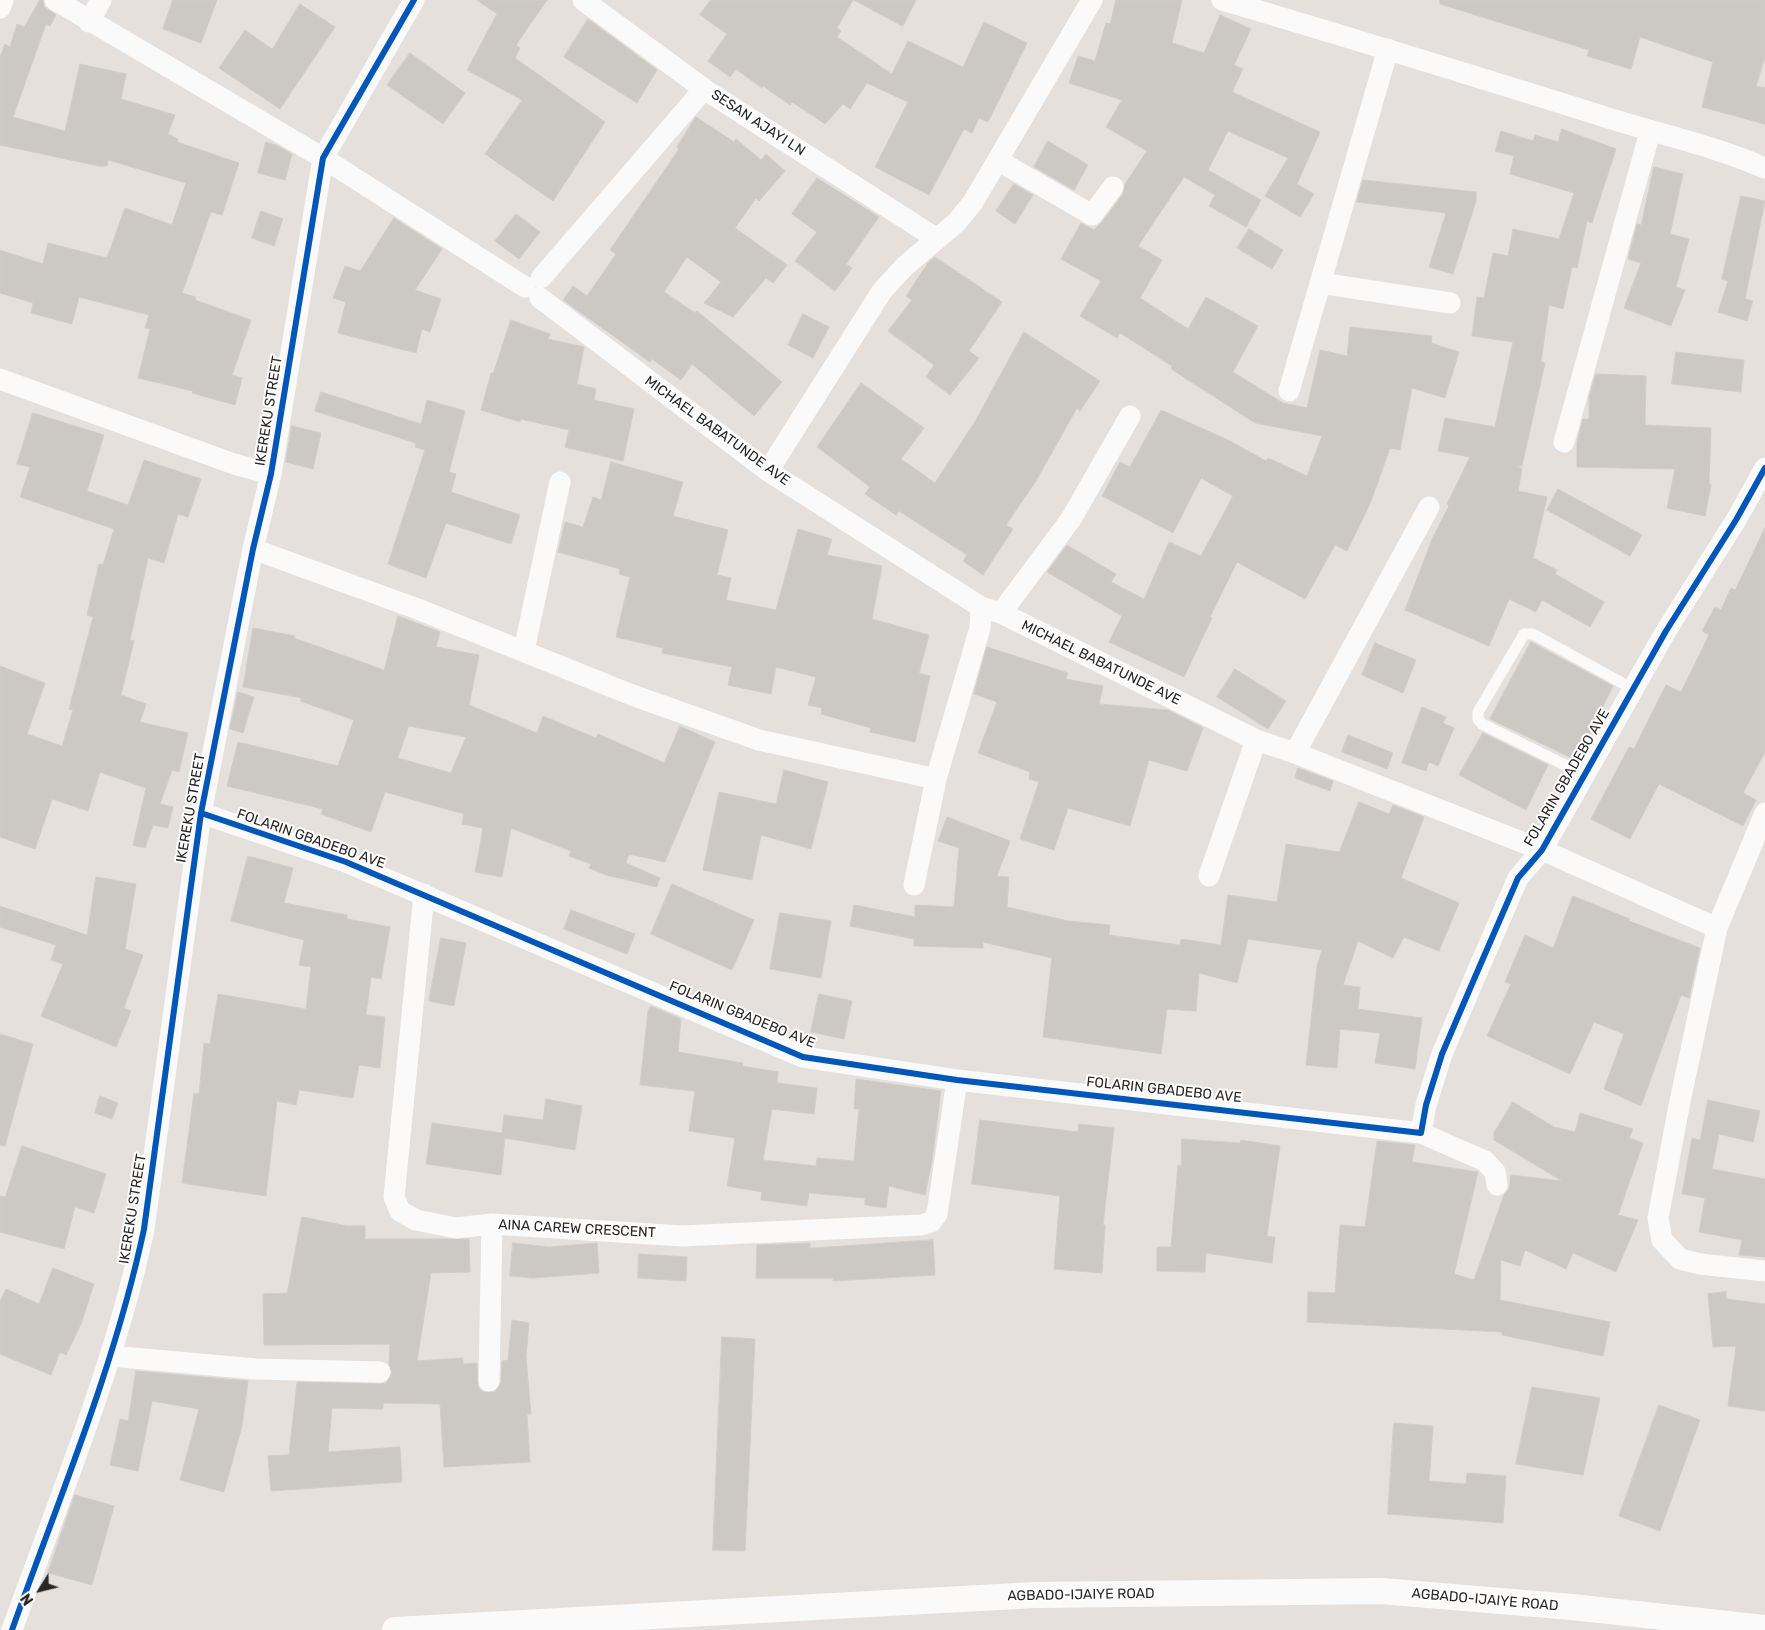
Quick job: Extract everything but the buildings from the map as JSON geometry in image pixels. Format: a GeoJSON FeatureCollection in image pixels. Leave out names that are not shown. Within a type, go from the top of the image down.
{"type":"FeatureCollection","features":[{"type":"Feature","properties":{"kind":"street"},"geometry":{"type":"LineString","coordinates":[[0,8],[3,0]]}},
{"type":"Feature","properties":{"kind":"street","name":"MICHAEL BABATUNDE AVE"},"geometry":{"type":"LineString","coordinates":[[55,0],[89,22],[218,95],[535,288],[768,471],[991,610],[1256,740],[1295,753],[1542,850],[1717,928]]}},
{"type":"Feature","properties":{"kind":"street"},"geometry":{"type":"LineString","coordinates":[[89,22],[101,0]]}},
{"type":"Feature","properties":{"kind":"street","name":"IKEREKU STREET"},"geometry":{"type":"LineString","coordinates":[[12,1630],[110,1356],[134,1277],[144,1229],[201,813],[253,549],[271,474],[323,158],[414,0]]}},
{"type":"Feature","properties":{"kind":"street","name":"SESAN AJAYI LN"},"geometry":{"type":"LineString","coordinates":[[584,0],[704,89],[937,238]]}},
{"type":"Feature","properties":{"kind":"street"},"geometry":{"type":"LineString","coordinates":[[768,471],[882,292],[905,266],[957,222],[973,202],[999,161],[1092,0]]}},
{"type":"Feature","properties":{"kind":"street"},"geometry":{"type":"LineString","coordinates":[[1222,0],[1388,48],[1650,132],[1742,158],[1765,168]]}},
{"type":"Feature","properties":{"kind":"street"},"geometry":{"type":"LineString","coordinates":[[1288,391],[1388,48]]}},
{"type":"Feature","properties":{"kind":"street"},"geometry":{"type":"LineString","coordinates":[[535,288],[704,89]]}},
{"type":"Feature","properties":{"kind":"street"},"geometry":{"type":"LineString","coordinates":[[1564,442],[1650,132]]}},
{"type":"Feature","properties":{"kind":"street"},"geometry":{"type":"LineString","coordinates":[[999,161],[1092,215],[1113,186]]}},
{"type":"Feature","properties":{"kind":"street"},"geometry":{"type":"LineString","coordinates":[[1320,283],[1450,303]]}},
{"type":"Feature","properties":{"kind":"street"},"geometry":{"type":"LineString","coordinates":[[1,383],[234,464],[271,474]]}},
{"type":"Feature","properties":{"kind":"street"},"geometry":{"type":"LineString","coordinates":[[914,885],[936,779],[980,628],[991,610],[1071,519],[1130,416]]}},
{"type":"Feature","properties":{"kind":"street","name":"FOLARIN GBADEBO AVE"},"geometry":{"type":"LineString","coordinates":[[201,813],[346,862],[804,1056],[958,1080],[1421,1133],[1426,1105],[1442,1054],[1518,878],[1542,850],[1666,630],[1736,520],[1765,468]]}},
{"type":"Feature","properties":{"kind":"street"},"geometry":{"type":"LineString","coordinates":[[524,650],[560,482]]}},
{"type":"Feature","properties":{"kind":"street"},"geometry":{"type":"LineString","coordinates":[[1295,753],[1429,507]]}},
{"type":"Feature","properties":{"kind":"street"},"geometry":{"type":"LineString","coordinates":[[253,549],[524,650],[632,695],[759,740],[936,779]]}},
{"type":"Feature","properties":{"kind":"street"},"geometry":{"type":"LineString","coordinates":[[1209,876],[1256,740]]}},
{"type":"Feature","properties":{"kind":"street"},"geometry":{"type":"LineString","coordinates":[[1765,814],[1717,928],[1679,1106],[1658,1218],[1662,1240],[1680,1259],[1700,1264],[1765,1271]]}},
{"type":"Feature","properties":{"kind":"street","name":"AINA CAREW CRESCENT"},"geometry":{"type":"LineString","coordinates":[[424,894],[394,1197],[400,1211],[416,1220],[456,1228],[492,1224],[682,1236],[921,1225],[931,1222],[937,1214],[958,1080]]}},
{"type":"Feature","properties":{"kind":"street"},"geometry":{"type":"LineString","coordinates":[[1421,1133],[1485,1161],[1496,1172],[1497,1185]]}},
{"type":"Feature","properties":{"kind":"street"},"geometry":{"type":"LineString","coordinates":[[489,1381],[492,1224]]}},
{"type":"Feature","properties":{"kind":"street"},"geometry":{"type":"LineString","coordinates":[[110,1356],[256,1369],[380,1372]]}},
{"type":"Feature","properties":{"kind":"street","name":"AGBADO-IJAIYE ROAD"},"geometry":{"type":"LineString","coordinates":[[395,1630],[651,1623],[1035,1595],[1381,1591],[1755,1628]]}},
{"type":"Feature","properties":{"kind":"lane"},"geometry":{"type":"LineString","coordinates":[[1585,776],[1482,724],[1478,719],[1478,712],[1524,634],[1533,634],[1633,689]]}},
{"type":"Feature","properties":{"kind":"cycle path"},"geometry":{"type":"LineString","coordinates":[[12,1630],[102,1381],[118,1331],[144,1229],[201,813],[253,549],[271,474],[323,158],[414,0]]}},
{"type":"Feature","properties":{"kind":"cycle path"},"geometry":{"type":"LineString","coordinates":[[201,813],[346,862],[803,1057],[957,1080],[1421,1133],[1426,1105],[1442,1054],[1518,878],[1542,850],[1666,631],[1736,520],[1765,468]]}}]}
